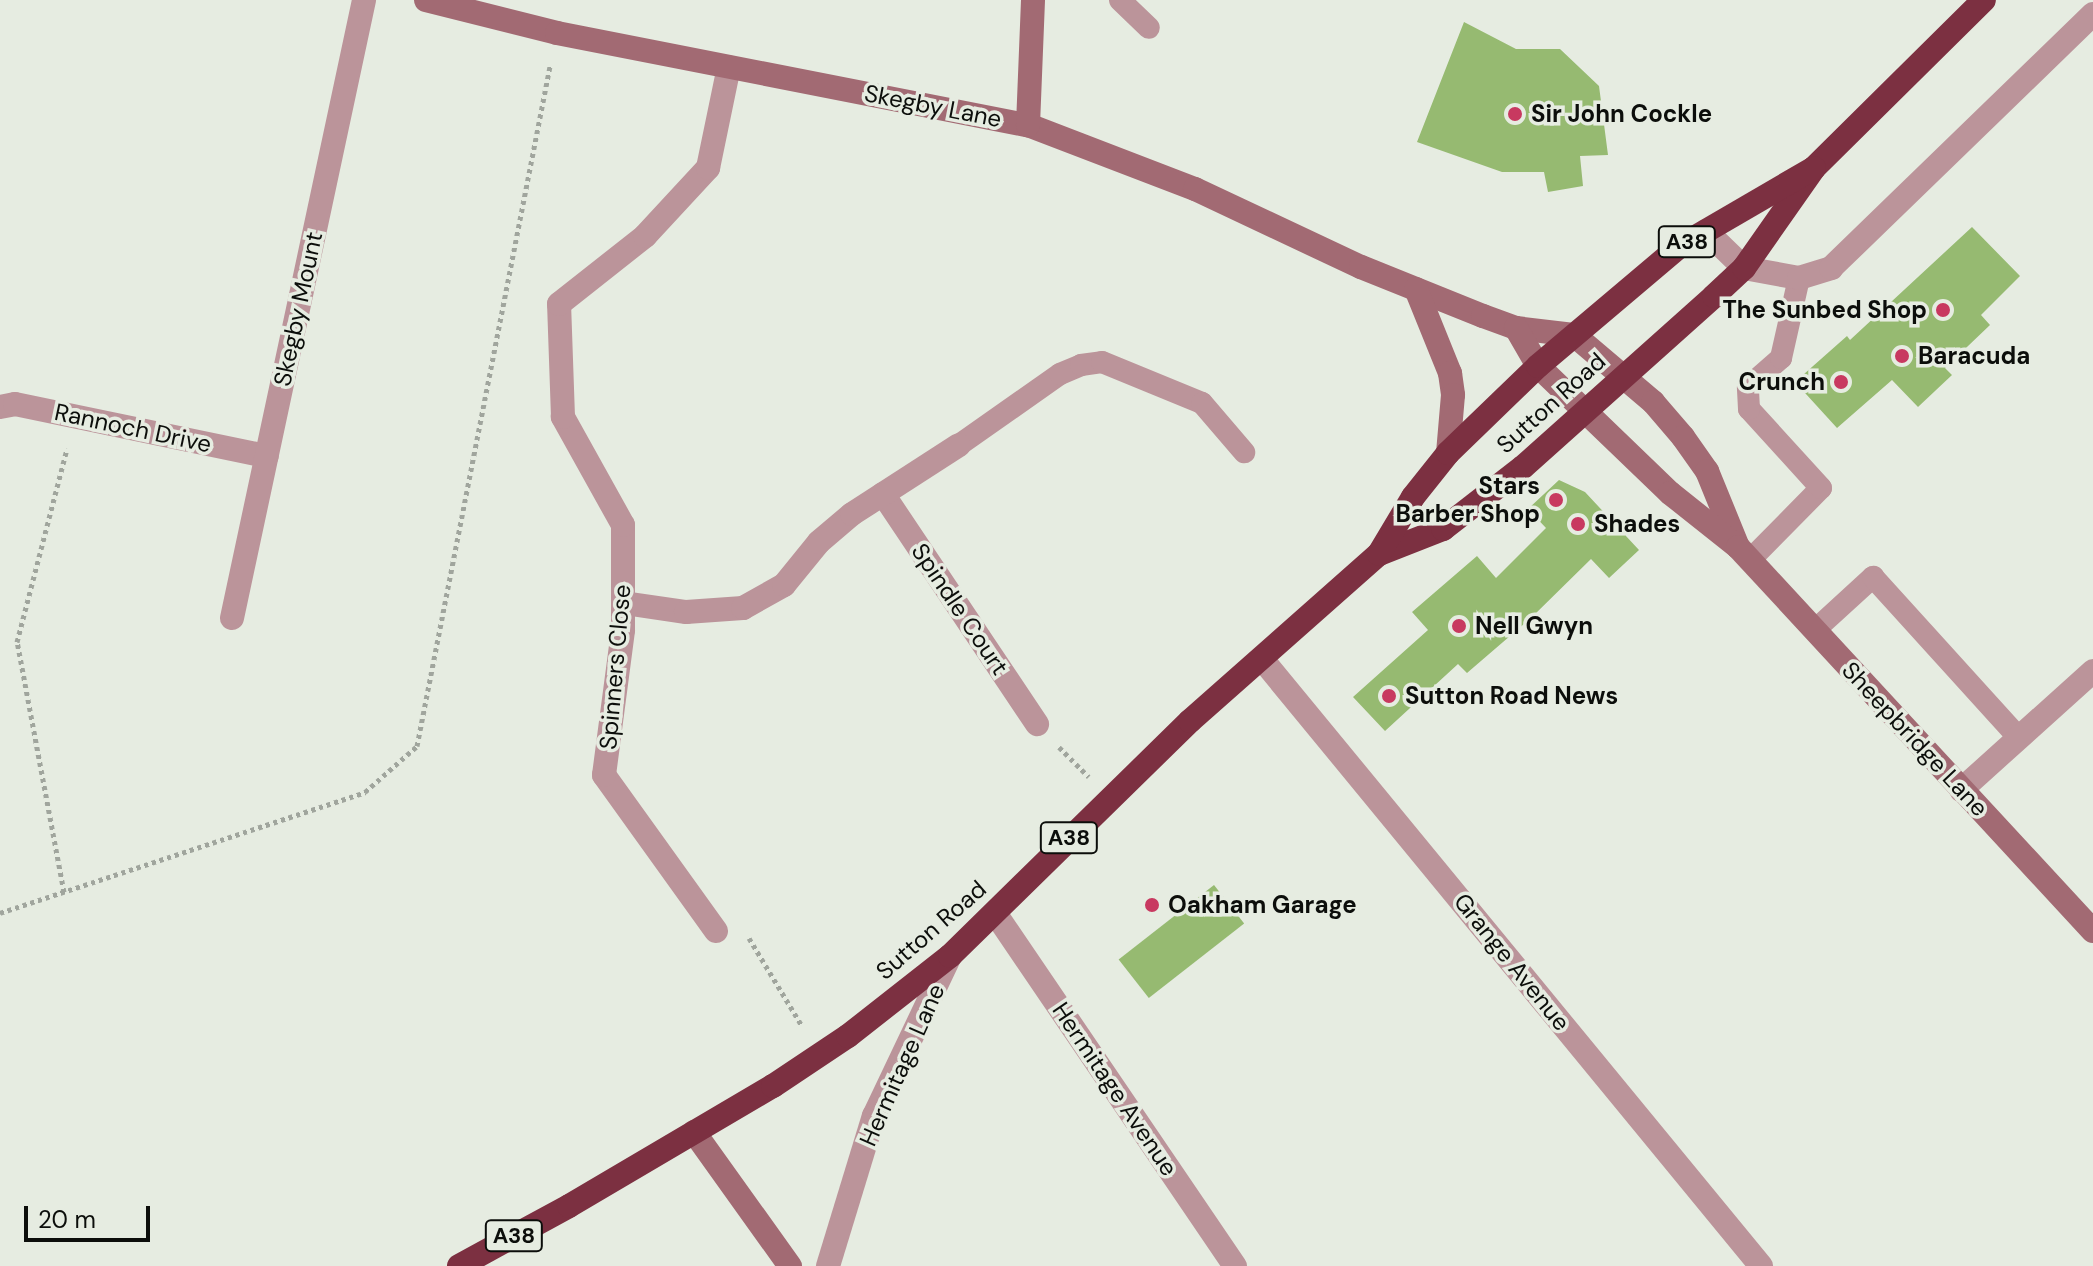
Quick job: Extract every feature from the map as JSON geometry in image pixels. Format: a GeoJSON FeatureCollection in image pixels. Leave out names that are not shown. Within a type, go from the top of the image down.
{"type":"FeatureCollection","features":[{"type":"Feature","properties":{"kind":"highway","name":"Sutton Road"},"geometry":{"type":"LineString","coordinates":[[1379,554],[1443,529],[1523,467],[1744,268],[1814,168],[1984,0]]}},
{"type":"Feature","properties":{"kind":"highway","name":"Sutton Road"},"geometry":{"type":"LineString","coordinates":[[459,1266],[773,1086],[848,1036],[950,956],[1109,797],[1379,554],[1413,497],[1448,453],[1538,366],[1680,246],[1814,168]]}},
{"type":"Feature","properties":{"kind":"main road","name":"Skegby Lane"},"geometry":{"type":"LineString","coordinates":[[426,0],[557,33],[1028,125],[1195,189],[1416,289],[1516,328],[1574,335]]}},
{"type":"Feature","properties":{"kind":"main road"},"geometry":{"type":"LineString","coordinates":[[1028,125],[1033,0]]}},
{"type":"Feature","properties":{"kind":"main road"},"geometry":{"type":"LineString","coordinates":[[1416,289],[1450,373],[1453,395],[1448,453]]}},
{"type":"Feature","properties":{"kind":"main road"},"geometry":{"type":"LineString","coordinates":[[1516,328],[1538,366]]}},
{"type":"Feature","properties":{"kind":"main road","name":"Sheepbridge Lane"},"geometry":{"type":"LineString","coordinates":[[1574,335],[1653,402],[1707,471],[1744,553]]}},
{"type":"Feature","properties":{"kind":"main road","name":"Sheepbridge Lane"},"geometry":{"type":"LineString","coordinates":[[1538,366],[1670,493],[1744,553],[2093,931]]}},
{"type":"Feature","properties":{"kind":"main road"},"geometry":{"type":"LineString","coordinates":[[694,1132],[790,1266]]}},
{"type":"Feature","properties":{"kind":"street","name":"Skegby Mount"},"geometry":{"type":"LineString","coordinates":[[232,618],[364,0]]}},
{"type":"Feature","properties":{"kind":"street"},"geometry":{"type":"LineString","coordinates":[[1706,231],[1744,268],[1799,278],[1831,268],[2093,14]]}},
{"type":"Feature","properties":{"kind":"street","name":"Spinners Close"},"geometry":{"type":"LineString","coordinates":[[716,931],[604,775],[624,603],[623,525],[563,417],[559,304],[645,236],[708,168],[729,67]]}},
{"type":"Feature","properties":{"kind":"street","name":"Rannoch Drive"},"geometry":{"type":"LineString","coordinates":[[0,407],[15,404],[267,456]]}},
{"type":"Feature","properties":{"kind":"street"},"geometry":{"type":"LineString","coordinates":[[624,603],[686,612],[743,608],[784,585],[819,542],[883,494],[959,445]]}},
{"type":"Feature","properties":{"kind":"street","name":"Spindle Court"},"geometry":{"type":"LineString","coordinates":[[883,494],[1037,724]]}},
{"type":"Feature","properties":{"kind":"street","name":"Grange Avenue"},"geometry":{"type":"LineString","coordinates":[[1262,659],[1761,1266]]}},
{"type":"Feature","properties":{"kind":"street"},"geometry":{"type":"LineString","coordinates":[[1961,790],[2093,671]]}},
{"type":"Feature","properties":{"kind":"street","name":"Hermitage Avenue"},"geometry":{"type":"LineString","coordinates":[[995,913],[1235,1266]]}},
{"type":"Feature","properties":{"kind":"street","name":"Hermitage Lane"},"geometry":{"type":"LineString","coordinates":[[828,1266],[874,1116],[950,956]]}},
{"type":"Feature","properties":{"kind":"lane"},"geometry":{"type":"LineString","coordinates":[[1120,0],[1149,28]]}},
{"type":"Feature","properties":{"kind":"lane"},"geometry":{"type":"LineString","coordinates":[[1744,553],[1821,488],[1749,409],[1748,387],[1781,358],[1799,278]]}},
{"type":"Feature","properties":{"kind":"lane"},"geometry":{"type":"LineString","coordinates":[[959,445],[1060,374],[1081,365],[1102,362],[1202,403],[1244,452]]}},
{"type":"Feature","properties":{"kind":"lane"},"geometry":{"type":"LineString","coordinates":[[1815,630],[1873,577],[2019,738]]}},
{"type":"Feature","properties":{"kind":"path"},"geometry":{"type":"LineString","coordinates":[[0,913],[365,792],[417,746],[557,33]]}},
{"type":"Feature","properties":{"kind":"path"},"geometry":{"type":"LineString","coordinates":[[64,892],[17,642],[75,416]]}},
{"type":"Feature","properties":{"kind":"path"},"geometry":{"type":"LineString","coordinates":[[1037,724],[1109,797]]}},
{"type":"Feature","properties":{"kind":"path"},"geometry":{"type":"LineString","coordinates":[[716,931],[747,935],[819,1054]]}},
{"type":"Feature","properties":{"kind":"building","name":"Sir John Cockle"},"geometry":{"type":"Polygon","coordinates":[[[1464,22],[1516,49],[1560,49],[1599,86],[1608,155],[1580,156],[1583,186],[1548,192],[1544,172],[1502,172],[1417,142],[1464,22]]]}},
{"type":"Feature","properties":{"kind":"building"},"geometry":{"type":"Polygon","coordinates":[[[1972,227],[2020,276],[1981,315],[1990,325],[1945,368],[1952,375],[1918,407],[1892,380],[1837,428],[1795,382],[1847,336],[1850,340],[1972,227]]]}},
{"type":"Feature","properties":{"kind":"building"},"geometry":{"type":"Polygon","coordinates":[[[1559,480],[1585,492],[1639,550],[1609,578],[1591,559],[1531,618],[1467,673],[1458,664],[1385,731],[1353,697],[1428,630],[1412,612],[1477,556],[1496,578],[1546,528],[1528,509],[1559,480]]]}},
{"type":"Feature","properties":{"kind":"building"},"geometry":{"type":"Polygon","coordinates":[[[1214,885],[1244,924],[1149,998],[1119,959],[1214,885]]]}},
{"type":"Feature","properties":{"kind":"place","name":"Sir John Cockle"},"geometry":{"type":"Point","coordinates":[1515,114]}},
{"type":"Feature","properties":{"kind":"place","name":"The Sunbed Shop"},"geometry":{"type":"Point","coordinates":[1943,310]}},
{"type":"Feature","properties":{"kind":"place","name":"Baracuda"},"geometry":{"type":"Point","coordinates":[1902,356]}},
{"type":"Feature","properties":{"kind":"place","name":"Crunch"},"geometry":{"type":"Point","coordinates":[1841,382]}},
{"type":"Feature","properties":{"kind":"place","name":"Stars Barber Shop"},"geometry":{"type":"Point","coordinates":[1556,500]}},
{"type":"Feature","properties":{"kind":"place","name":"Shades"},"geometry":{"type":"Point","coordinates":[1578,524]}},
{"type":"Feature","properties":{"kind":"place","name":"Nell Gwyn"},"geometry":{"type":"Point","coordinates":[1459,626]}},
{"type":"Feature","properties":{"kind":"place","name":"Sutton Road News"},"geometry":{"type":"Point","coordinates":[1389,696]}},
{"type":"Feature","properties":{"kind":"place","name":"Oakham Garage"},"geometry":{"type":"Point","coordinates":[1152,905]}}]}
